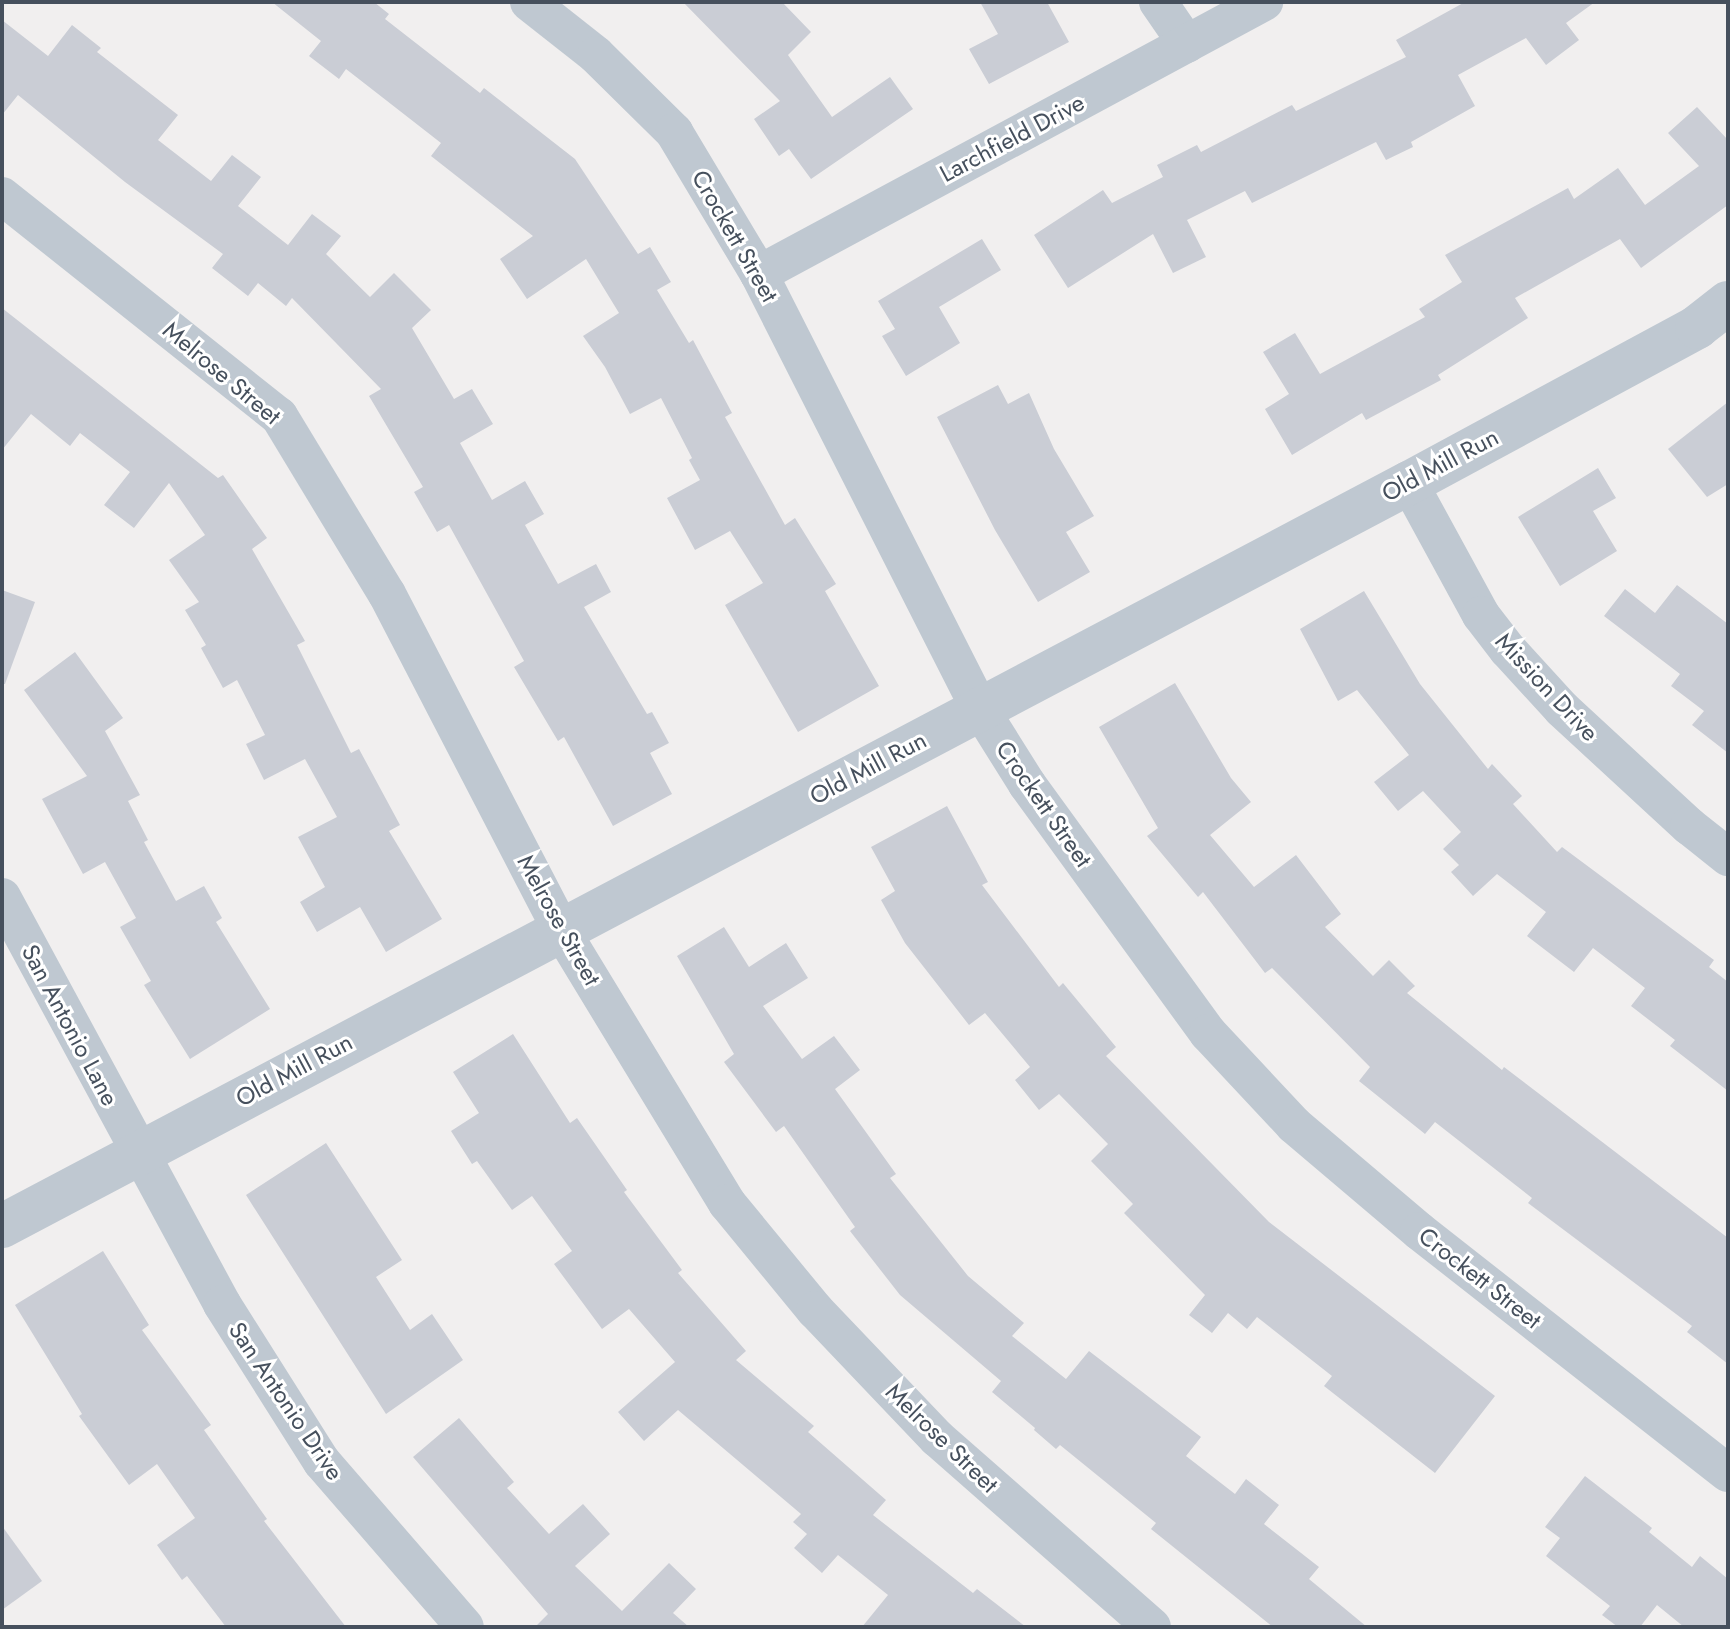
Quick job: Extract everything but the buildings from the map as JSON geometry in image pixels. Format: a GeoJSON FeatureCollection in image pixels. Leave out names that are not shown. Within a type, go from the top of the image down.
{"type":"FeatureCollection","features":[{"type":"Feature","properties":{"kind":"street","name":"Crockett Street"},"geometry":{"type":"LineString","coordinates":[[529,2],[596,55],[674,132],[759,274],[980,709],[1027,784],[1208,1033],[1294,1125],[1419,1231],[1728,1473]]}},
{"type":"Feature","properties":{"kind":"street"},"geometry":{"type":"LineString","coordinates":[[1158,2],[1187,44]]}},
{"type":"Feature","properties":{"kind":"street","name":"Larchfield Drive"},"geometry":{"type":"LineString","coordinates":[[759,274],[1264,2]]}},
{"type":"Feature","properties":{"kind":"street","name":"Melrose Street"},"geometry":{"type":"LineString","coordinates":[[2,196],[279,416],[387,594],[561,930],[727,1203],[815,1310],[937,1438],[1152,1627]]}},
{"type":"Feature","properties":{"kind":"street","name":"Old Mill Run"},"geometry":{"type":"LineString","coordinates":[[2,1226],[1409,483],[1697,327],[1728,303]]}},
{"type":"Feature","properties":{"kind":"street","name":"Mission Drive"},"geometry":{"type":"LineString","coordinates":[[1409,483],[1481,615],[1508,650],[1562,709],[1689,826],[1728,857]]}},
{"type":"Feature","properties":{"kind":"street","name":"San Antonio Lane"},"geometry":{"type":"LineString","coordinates":[[2,897],[138,1153]]}},
{"type":"Feature","properties":{"kind":"street","name":"San Antonio Drive"},"geometry":{"type":"LineString","coordinates":[[138,1153],[222,1304],[322,1462],[465,1627]]}}]}
